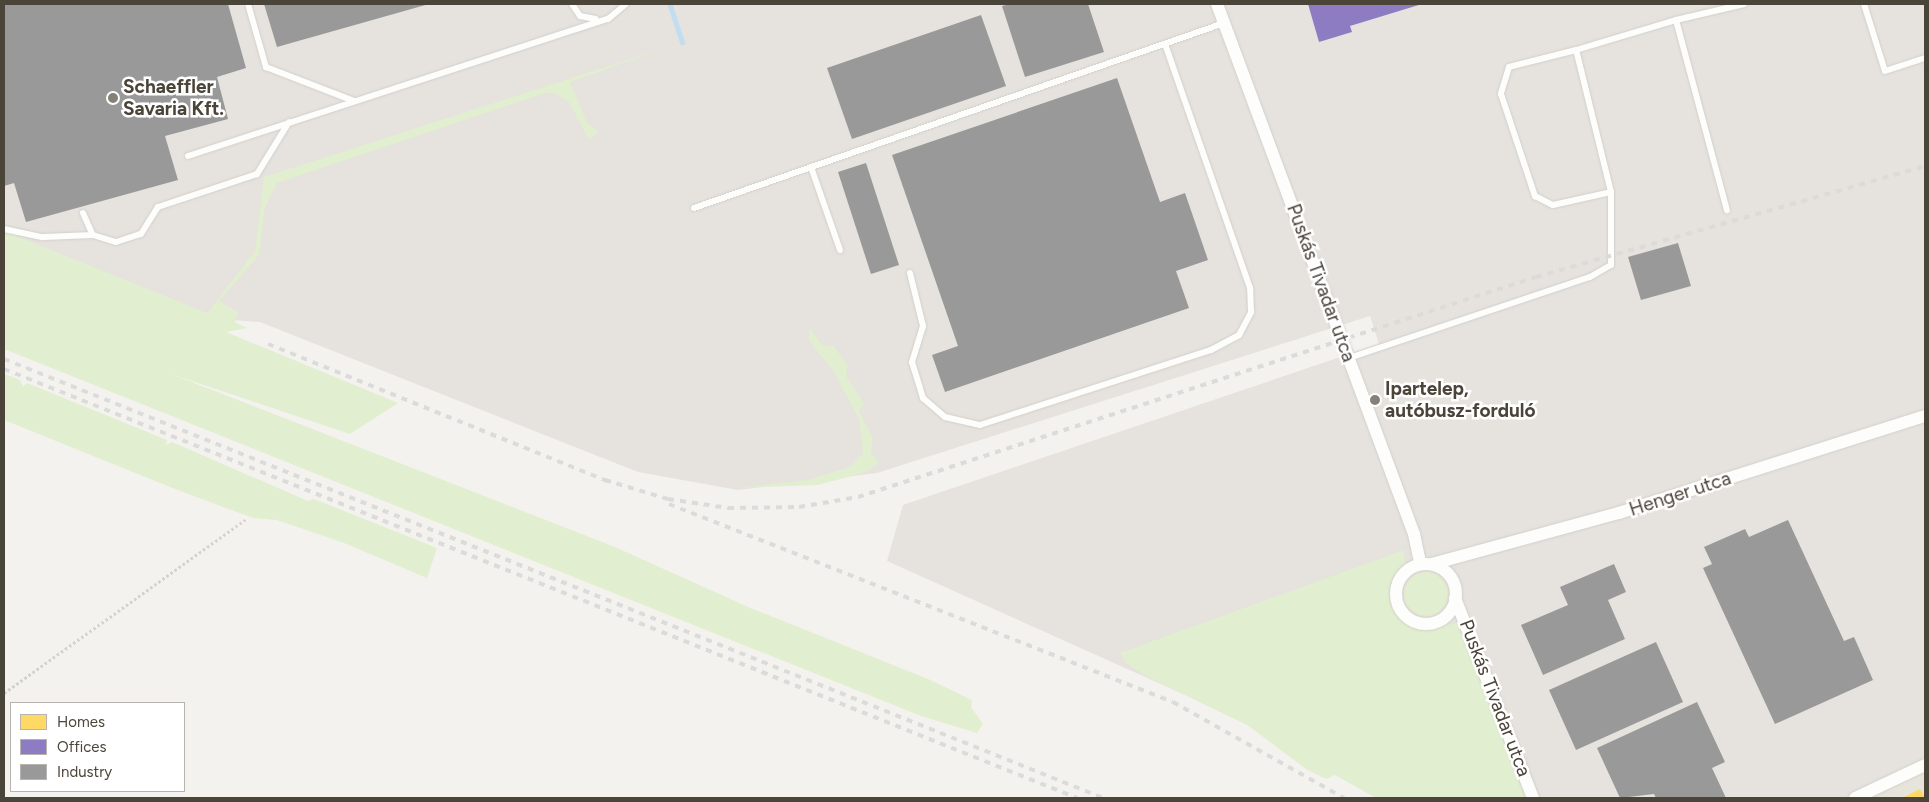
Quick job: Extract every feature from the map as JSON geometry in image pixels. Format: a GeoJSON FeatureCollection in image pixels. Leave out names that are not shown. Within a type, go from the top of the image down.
{"type":"FeatureCollection","features":[{"type":"Feature","properties":{"kind":"street","name":"Puskás Tivadar utca"},"geometry":{"type":"LineString","coordinates":[[1217,4],[1414,534],[1426,564],[1448,574],[1533,798]]}},
{"type":"Feature","properties":{"kind":"street","name":"Henger utca"},"geometry":{"type":"LineString","coordinates":[[1426,564],[1619,513],[1925,416]]}},
{"type":"Feature","properties":{"kind":"street","name":"Puskás Tivadar utca"},"geometry":{"type":"LineString","coordinates":[[1426,564],[1398,581],[1396,599],[1402,613],[1420,623],[1434,623],[1447,615],[1456,598]]}},
{"type":"Feature","properties":{"kind":"street"},"geometry":{"type":"LineString","coordinates":[[1855,798],[1925,765]]}},
{"type":"Feature","properties":{"kind":"lane"},"geometry":{"type":"LineString","coordinates":[[248,4],[266,67],[354,101]]}},
{"type":"Feature","properties":{"kind":"lane"},"geometry":{"type":"LineString","coordinates":[[572,4],[588,20],[608,19]]}},
{"type":"Feature","properties":{"kind":"lane"},"geometry":{"type":"LineString","coordinates":[[188,156],[608,19],[626,4]]}},
{"type":"Feature","properties":{"kind":"lane"},"geometry":{"type":"LineString","coordinates":[[1611,192],[1553,205],[1535,196],[1501,94],[1509,67],[1576,50],[1676,20],[1744,4]]}},
{"type":"Feature","properties":{"kind":"lane"},"geometry":{"type":"LineString","coordinates":[[1864,4],[1885,71],[1925,58]]}},
{"type":"Feature","properties":{"kind":"lane"},"geometry":{"type":"LineString","coordinates":[[1676,20],[1727,210]]}},
{"type":"Feature","properties":{"kind":"lane"},"geometry":{"type":"LineString","coordinates":[[694,208],[1224,23]]}},
{"type":"Feature","properties":{"kind":"lane"},"geometry":{"type":"LineString","coordinates":[[910,273],[923,326],[912,362],[923,398],[945,417],[980,425],[1211,350],[1239,335],[1251,312],[1250,288],[1165,44]]}},
{"type":"Feature","properties":{"kind":"lane"},"geometry":{"type":"LineString","coordinates":[[1349,358],[1604,271],[1613,256],[1611,192],[1576,50]]}},
{"type":"Feature","properties":{"kind":"lane"},"geometry":{"type":"LineString","coordinates":[[4,229],[43,237],[93,235],[116,242],[141,234],[158,208],[257,174],[289,122]]}},
{"type":"Feature","properties":{"kind":"lane"},"geometry":{"type":"LineString","coordinates":[[812,167],[840,250]]}},
{"type":"Feature","properties":{"kind":"lane"},"geometry":{"type":"LineString","coordinates":[[83,212],[93,235]]}},
{"type":"Feature","properties":{"kind":"path"},"geometry":{"type":"LineString","coordinates":[[4,693],[245,520]]}},
{"type":"Feature","properties":{"kind":"shaded area"},"geometry":{"type":"Polygon","coordinates":[[[4,4],[1925,4],[1925,770],[1866,798],[1400,798],[1183,694],[887,561],[903,505],[1379,344],[1370,316],[877,473],[738,490],[638,472],[260,322],[206,318],[4,239],[4,4]]]}},
{"type":"Feature","properties":{"kind":"shaded area"},"geometry":{"type":"Polygon","coordinates":[[[1925,770],[1925,798],[1866,798],[1925,770]]]}},
{"type":"Feature","properties":{"kind":"green space"},"geometry":{"type":"Polygon","coordinates":[[[674,45],[570,82],[587,123],[599,132],[589,140],[569,102],[555,93],[545,93],[277,183],[265,208],[259,255],[219,301],[238,312],[235,322],[247,328],[226,332],[398,403],[350,434],[171,374],[615,547],[748,607],[928,679],[972,700],[971,707],[983,724],[977,733],[921,716],[4,349],[4,231],[207,313],[255,251],[264,177],[674,45]]]}},
{"type":"Feature","properties":{"kind":"green space"},"geometry":{"type":"Polygon","coordinates":[[[809,327],[823,346],[833,345],[848,366],[846,376],[864,403],[859,411],[873,439],[871,454],[879,462],[867,472],[818,485],[737,488],[807,480],[849,467],[863,453],[859,419],[834,372],[809,341],[809,327]]]}},
{"type":"Feature","properties":{"kind":"green space"},"geometry":{"type":"Polygon","coordinates":[[[4,374],[20,380],[23,387],[27,383],[167,440],[166,445],[172,442],[308,501],[314,499],[437,548],[427,578],[344,543],[277,520],[253,518],[175,489],[4,420],[4,374]]]}},
{"type":"Feature","properties":{"kind":"green space"},"geometry":{"type":"Polygon","coordinates":[[[1404,550],[1405,563],[1391,589],[1395,610],[1405,622],[1422,629],[1458,623],[1526,798],[1376,798],[1335,775],[1326,779],[1306,769],[1246,724],[1150,678],[1127,664],[1120,653],[1404,550]]]}},
{"type":"Feature","properties":{"kind":"green space"},"geometry":{"type":"Polygon","coordinates":[[[1426,572],[1438,576],[1444,582],[1448,594],[1444,606],[1438,612],[1426,616],[1414,612],[1408,606],[1404,594],[1408,582],[1414,576],[1426,572]]]}},
{"type":"Feature","properties":{"kind":"building: Homes"},"geometry":{"type":"Polygon","coordinates":[[[1920,789],[1925,798],[1902,798],[1920,789]]]}},
{"type":"Feature","properties":{"kind":"building: Offices"},"geometry":{"type":"Polygon","coordinates":[[[1308,4],[1422,4],[1350,26],[1352,32],[1319,42],[1308,4]]]}},
{"type":"Feature","properties":{"kind":"building: Industry","name":"Schaeffler Savaria Kft."},"geometry":{"type":"Polygon","coordinates":[[[4,4],[228,4],[246,68],[217,77],[228,119],[165,136],[178,180],[26,222],[14,183],[4,186],[4,4]]]}},
{"type":"Feature","properties":{"kind":"building: Industry"},"geometry":{"type":"Polygon","coordinates":[[[264,4],[429,4],[277,47],[264,4]]]}},
{"type":"Feature","properties":{"kind":"building: Industry"},"geometry":{"type":"Polygon","coordinates":[[[1010,4],[1088,4],[1104,52],[1025,77],[1002,6],[1010,4]]]}},
{"type":"Feature","properties":{"kind":"building: Industry"},"geometry":{"type":"Polygon","coordinates":[[[981,15],[1006,86],[852,139],[827,68],[981,15]]]}},
{"type":"Feature","properties":{"kind":"building: Industry"},"geometry":{"type":"Polygon","coordinates":[[[1117,78],[1160,202],[1185,193],[1208,260],[1176,271],[1189,308],[945,392],[932,355],[958,346],[892,155],[1117,78]]]}},
{"type":"Feature","properties":{"kind":"building: Industry"},"geometry":{"type":"Polygon","coordinates":[[[866,163],[899,265],[871,274],[838,172],[866,163]]]}},
{"type":"Feature","properties":{"kind":"building: Industry"},"geometry":{"type":"Polygon","coordinates":[[[1678,243],[1691,286],[1641,300],[1628,257],[1678,243]]]}},
{"type":"Feature","properties":{"kind":"building: Industry"},"geometry":{"type":"Polygon","coordinates":[[[1788,520],[1844,641],[1854,637],[1873,680],[1775,724],[1703,568],[1712,564],[1704,547],[1745,529],[1749,537],[1788,520]]]}},
{"type":"Feature","properties":{"kind":"building: Industry"},"geometry":{"type":"Polygon","coordinates":[[[1614,564],[1626,592],[1608,600],[1625,639],[1543,675],[1521,625],[1568,605],[1560,587],[1614,564]]]}},
{"type":"Feature","properties":{"kind":"building: Industry"},"geometry":{"type":"Polygon","coordinates":[[[1656,642],[1683,702],[1576,750],[1549,690],[1656,642]]]}},
{"type":"Feature","properties":{"kind":"building: Industry"},"geometry":{"type":"Polygon","coordinates":[[[1697,702],[1725,762],[1712,768],[1726,798],[1656,798],[1654,794],[1620,798],[1597,748],[1697,702]]]}},
{"type":"Feature","properties":{"kind":"waterway"},"geometry":{"type":"LineString","coordinates":[[670,4],[682,42]]}},
{"type":"Feature","properties":{"kind":"railway"},"geometry":{"type":"LineString","coordinates":[[605,480],[668,499],[728,508],[799,507],[858,497],[1536,277],[1925,166]]}},
{"type":"Feature","properties":{"kind":"railway"},"geometry":{"type":"LineString","coordinates":[[268,344],[610,482]]}},
{"type":"Feature","properties":{"kind":"railway"},"geometry":{"type":"LineString","coordinates":[[4,359],[1103,798]]}},
{"type":"Feature","properties":{"kind":"railway"},"geometry":{"type":"LineString","coordinates":[[4,369],[1077,798]]}},
{"type":"Feature","properties":{"kind":"railway"},"geometry":{"type":"LineString","coordinates":[[669,504],[1173,702],[1344,798]]}},
{"type":"Feature","properties":{"kind":"place","name":"Schaeffler Savaria Kft."},"geometry":{"type":"Point","coordinates":[113,98]}},
{"type":"Feature","properties":{"kind":"place","name":"Ipartelep, autóbusz-forduló"},"geometry":{"type":"Point","coordinates":[1375,400]}}]}
